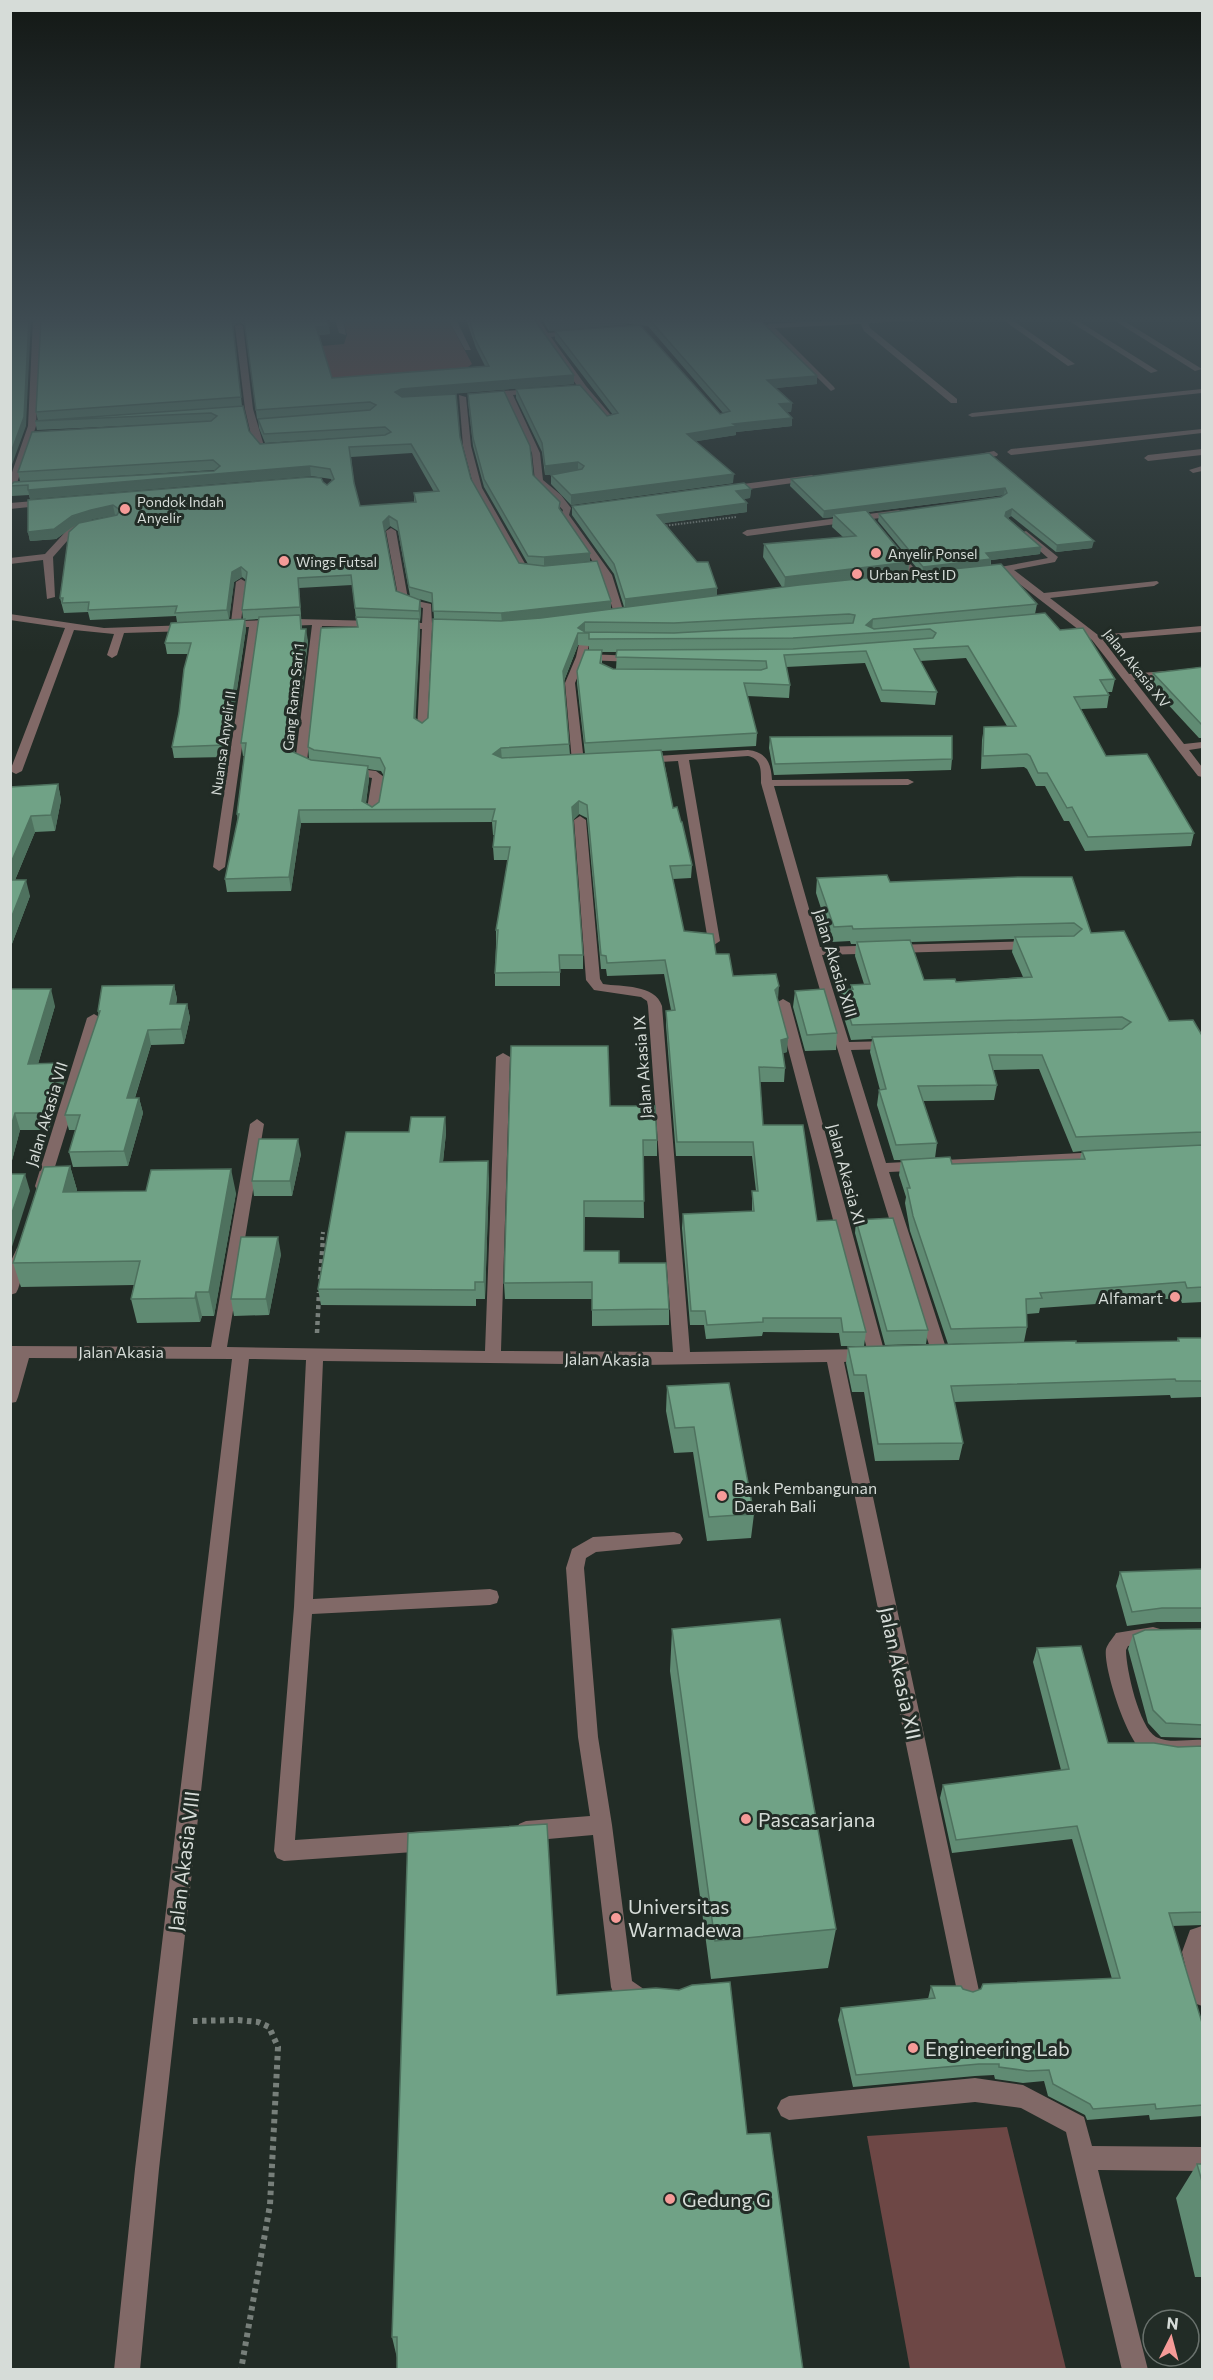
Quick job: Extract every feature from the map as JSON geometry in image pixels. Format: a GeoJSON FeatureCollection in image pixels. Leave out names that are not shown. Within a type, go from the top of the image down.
{"type":"FeatureCollection","features":[{"type":"Feature","properties":{"kind":"street"},"geometry":{"type":"LineString","coordinates":[[11,489],[31,430]]}},
{"type":"Feature","properties":{"kind":"street"},"geometry":{"type":"LineString","coordinates":[[254,430],[261,448],[277,449]]}},
{"type":"Feature","properties":{"kind":"street"},"geometry":{"type":"LineString","coordinates":[[465,430],[478,488],[524,570],[544,571]]}},
{"type":"Feature","properties":{"kind":"street"},"geometry":{"type":"LineString","coordinates":[[525,430],[536,453],[544,481],[568,510]]}},
{"type":"Feature","properties":{"kind":"street"},"geometry":{"type":"LineString","coordinates":[[1011,452],[1203,431]]}},
{"type":"Feature","properties":{"kind":"street"},"geometry":{"type":"LineString","coordinates":[[28,437],[39,436]]}},
{"type":"Feature","properties":{"kind":"street"},"geometry":{"type":"LineString","coordinates":[[1148,458],[1203,452]]}},
{"type":"Feature","properties":{"kind":"street"},"geometry":{"type":"LineString","coordinates":[[960,459],[994,454]]}},
{"type":"Feature","properties":{"kind":"street"},"geometry":{"type":"LineString","coordinates":[[719,490],[822,477]]}},
{"type":"Feature","properties":{"kind":"street"},"geometry":{"type":"LineString","coordinates":[[11,489],[24,486]]}},
{"type":"Feature","properties":{"kind":"street"},"geometry":{"type":"LineString","coordinates":[[10,506],[58,502]]}},
{"type":"Feature","properties":{"kind":"street"},"geometry":{"type":"LineString","coordinates":[[568,510],[579,508]]}},
{"type":"Feature","properties":{"kind":"street"},"geometry":{"type":"LineString","coordinates":[[568,510],[565,515],[601,565],[611,586],[614,614],[630,612]]}},
{"type":"Feature","properties":{"kind":"street"},"geometry":{"type":"LineString","coordinates":[[747,533],[912,511]]}},
{"type":"Feature","properties":{"kind":"street"},"geometry":{"type":"LineString","coordinates":[[868,517],[876,526]]}},
{"type":"Feature","properties":{"kind":"street"},"geometry":{"type":"LineString","coordinates":[[10,561],[48,557],[72,530],[81,525],[92,524]]}},
{"type":"Feature","properties":{"kind":"street"},"geometry":{"type":"LineString","coordinates":[[974,574],[1008,570],[1052,560],[1053,557],[1019,528]]}},
{"type":"Feature","properties":{"kind":"street"},"geometry":{"type":"LineString","coordinates":[[392,531],[404,601],[427,604],[422,731]]}},
{"type":"Feature","properties":{"kind":"street"},"geometry":{"type":"LineString","coordinates":[[890,544],[914,580],[930,579]]}},
{"type":"Feature","properties":{"kind":"street"},"geometry":{"type":"LineString","coordinates":[[48,557],[50,597]]}},
{"type":"Feature","properties":{"kind":"street"},"geometry":{"type":"LineString","coordinates":[[586,567],[601,565]]}},
{"type":"Feature","properties":{"kind":"street","name":"Jalan Akasia XV"},"geometry":{"type":"LineString","coordinates":[[1008,570],[1064,618],[1096,638],[1203,774]]}},
{"type":"Feature","properties":{"kind":"street"},"geometry":{"type":"LineString","coordinates":[[236,624],[241,582]]}},
{"type":"Feature","properties":{"kind":"street"},"geometry":{"type":"LineString","coordinates":[[1041,596],[1154,583]]}},
{"type":"Feature","properties":{"kind":"street"},"geometry":{"type":"LineString","coordinates":[[10,617],[70,628],[120,631],[316,622],[462,627]]}},
{"type":"Feature","properties":{"kind":"street"},"geometry":{"type":"LineString","coordinates":[[578,762],[570,683],[590,639],[586,618]]}},
{"type":"Feature","properties":{"kind":"street","name":"Gang Rama Sari 1"},"geometry":{"type":"LineString","coordinates":[[316,622],[301,763],[305,766],[372,773],[378,777],[372,816]]}},
{"type":"Feature","properties":{"kind":"street","name":"Nuansa Anyelir II"},"geometry":{"type":"LineString","coordinates":[[219,867],[255,623]]}},
{"type":"Feature","properties":{"kind":"street"},"geometry":{"type":"LineString","coordinates":[[16,771],[70,628]]}},
{"type":"Feature","properties":{"kind":"street"},"geometry":{"type":"LineString","coordinates":[[1096,638],[1203,629]]}},
{"type":"Feature","properties":{"kind":"street"},"geometry":{"type":"LineString","coordinates":[[112,655],[120,631]]}},
{"type":"Feature","properties":{"kind":"street"},"geometry":{"type":"LineString","coordinates":[[581,657],[609,663],[642,658]]}},
{"type":"Feature","properties":{"kind":"street"},"geometry":{"type":"LineString","coordinates":[[1127,677],[1203,671]]}},
{"type":"Feature","properties":{"kind":"street"},"geometry":{"type":"LineString","coordinates":[[1181,748],[1203,745]]}},
{"type":"Feature","properties":{"kind":"street","name":"Jalan Akasia XIII"},"geometry":{"type":"LineString","coordinates":[[625,760],[755,754],[764,759],[767,783],[813,951],[879,1168],[946,1354],[919,1354]]}},
{"type":"Feature","properties":{"kind":"street"},"geometry":{"type":"LineString","coordinates":[[683,758],[714,941]]}},
{"type":"Feature","properties":{"kind":"street"},"geometry":{"type":"LineString","coordinates":[[767,783],[908,782]]}},
{"type":"Feature","properties":{"kind":"street","name":"Jalan Akasia IX"},"geometry":{"type":"LineString","coordinates":[[580,820],[593,980],[599,987],[645,994],[653,999],[655,1006],[682,1359]]}},
{"type":"Feature","properties":{"kind":"street"},"geometry":{"type":"LineString","coordinates":[[813,951],[1048,945]]}},
{"type":"Feature","properties":{"kind":"street","name":"Jalan Akasia XI"},"geometry":{"type":"LineString","coordinates":[[783,1003],[877,1354]]}},
{"type":"Feature","properties":{"kind":"street","name":"Jalan Akasia VII"},"geometry":{"type":"LineString","coordinates":[[38,1199],[94,1018]]}},
{"type":"Feature","properties":{"kind":"street"},"geometry":{"type":"LineString","coordinates":[[843,1046],[903,1045]]}},
{"type":"Feature","properties":{"kind":"street"},"geometry":{"type":"LineString","coordinates":[[493,1357],[502,1057]]}},
{"type":"Feature","properties":{"kind":"street"},"geometry":{"type":"LineString","coordinates":[[218,1353],[257,1124]]}},
{"type":"Feature","properties":{"kind":"street"},"geometry":{"type":"LineString","coordinates":[[879,1168],[1112,1157]]}},
{"type":"Feature","properties":{"kind":"street"},"geometry":{"type":"LineString","coordinates":[[10,1289],[28,1233]]}},
{"type":"Feature","properties":{"kind":"street"},"geometry":{"type":"LineString","coordinates":[[10,1397],[16,1352]]}},
{"type":"Feature","properties":{"kind":"street","name":"Jalan Akasia"},"geometry":{"type":"LineString","coordinates":[[16,1352],[682,1359],[898,1354]]}},
{"type":"Feature","properties":{"kind":"street","name":"Jalan Akasia VIII"},"geometry":{"type":"LineString","coordinates":[[127,2370],[164,2020],[241,1353]]}},
{"type":"Feature","properties":{"kind":"street"},"geometry":{"type":"LineString","coordinates":[[315,1354],[303,1607],[284,1851],[442,1840]]}},
{"type":"Feature","properties":{"kind":"street","name":"Jalan Akasia XII"},"geometry":{"type":"LineString","coordinates":[[834,1355],[968,1991]]}},
{"type":"Feature","properties":{"kind":"street"},"geometry":{"type":"LineString","coordinates":[[658,2006],[647,2005],[622,1987],[587,1725],[575,1568],[578,1554],[593,1545],[674,1539]]}},
{"type":"Feature","properties":{"kind":"street"},"geometry":{"type":"LineString","coordinates":[[303,1607],[490,1597]]}},
{"type":"Feature","properties":{"kind":"street"},"geometry":{"type":"LineString","coordinates":[[1168,1634],[1134,1636],[1123,1639],[1116,1648],[1116,1659],[1131,1712],[1138,1733],[1149,1745],[1203,1749]]}},
{"type":"Feature","properties":{"kind":"street"},"geometry":{"type":"LineString","coordinates":[[510,1832],[602,1825]]}},
{"type":"Feature","properties":{"kind":"street"},"geometry":{"type":"LineString","coordinates":[[1203,1937],[1198,1938],[1193,1952],[1203,1995]]}},
{"type":"Feature","properties":{"kind":"street"},"geometry":{"type":"LineString","coordinates":[[789,2108],[975,2090],[1023,2097],[1076,2125],[1135,2370]]}},
{"type":"Feature","properties":{"kind":"street"},"geometry":{"type":"LineString","coordinates":[[1083,2158],[1203,2159]]}},
{"type":"Feature","properties":{"kind":"path"},"geometry":{"type":"LineString","coordinates":[[315,1354],[323,1232]]}},
{"type":"Feature","properties":{"kind":"path"},"geometry":{"type":"LineString","coordinates":[[164,2020],[258,2022],[269,2027],[278,2048],[270,2205],[241,2370]]}},
{"type":"Feature","properties":{"kind":"shaded area"},"geometry":{"type":"Polygon","coordinates":[[[1007,2127],[1066,2369],[910,2369],[867,2136],[1007,2127]]]}},
{"type":"Feature","properties":{"kind":"building"},"geometry":{"type":"Polygon","coordinates":[[[10,430],[19,430],[10,455],[10,430]]]}},
{"type":"Feature","properties":{"kind":"building"},"geometry":{"type":"Polygon","coordinates":[[[249,430],[260,444],[385,435],[391,432],[389,430],[459,430],[471,479],[519,563],[544,566],[597,561],[611,601],[501,613],[433,611],[432,593],[409,587],[397,521],[389,516],[383,522],[396,591],[420,600],[419,611],[355,608],[351,575],[298,578],[300,607],[242,610],[247,572],[241,567],[232,572],[227,610],[175,613],[177,606],[88,610],[89,602],[62,603],[63,598],[60,598],[69,532],[79,523],[117,515],[120,510],[113,505],[91,510],[72,516],[54,529],[28,532],[28,500],[310,477],[321,478],[327,485],[334,479],[330,469],[310,466],[28,490],[28,485],[10,486],[14,482],[214,471],[220,466],[213,460],[18,472],[32,432],[249,430]],[[411,444],[349,447],[360,506],[416,502],[414,493],[439,491],[411,444]]]}},
{"type":"Feature","properties":{"kind":"building"},"geometry":{"type":"Polygon","coordinates":[[[262,430],[332,430],[264,434],[262,430]]]}},
{"type":"Feature","properties":{"kind":"building"},"geometry":{"type":"Polygon","coordinates":[[[472,430],[522,430],[530,446],[533,475],[560,502],[559,508],[590,553],[528,556],[484,479],[472,430]]]}},
{"type":"Feature","properties":{"kind":"building"},"geometry":{"type":"Polygon","coordinates":[[[536,430],[711,430],[687,434],[734,474],[571,495],[551,475],[582,469],[584,466],[578,462],[545,466],[542,443],[536,430]]]}},
{"type":"Feature","properties":{"kind":"building"},"geometry":{"type":"Polygon","coordinates":[[[989,453],[1094,541],[1057,545],[1012,509],[1006,512],[1005,516],[1041,547],[986,553],[991,559],[923,567],[879,514],[1001,497],[1007,493],[1005,488],[824,511],[791,479],[989,453]]]}},
{"type":"Feature","properties":{"kind":"building"},"geometry":{"type":"Polygon","coordinates":[[[744,483],[751,489],[736,491],[747,503],[657,515],[697,562],[708,562],[717,588],[625,599],[614,564],[572,506],[744,483]]]}},
{"type":"Feature","properties":{"kind":"building"},"geometry":{"type":"Polygon","coordinates":[[[866,510],[909,562],[785,577],[764,544],[856,536],[833,514],[866,510]]]}},
{"type":"Feature","properties":{"kind":"building"},"geometry":{"type":"Polygon","coordinates":[[[1001,564],[1037,604],[873,619],[866,625],[874,629],[1045,613],[1060,630],[1083,628],[1115,679],[1100,680],[1109,695],[1074,697],[1106,756],[1147,754],[1194,833],[1088,837],[1072,807],[1067,808],[1047,773],[1038,773],[1030,756],[1027,754],[983,756],[984,727],[1016,726],[968,646],[914,649],[937,692],[882,690],[866,651],[784,655],[790,685],[744,683],[757,733],[585,743],[577,671],[585,650],[602,650],[600,663],[613,669],[761,670],[767,668],[766,661],[616,657],[617,650],[793,649],[933,638],[936,633],[930,629],[793,638],[589,639],[589,633],[578,633],[563,671],[569,744],[501,748],[493,754],[502,758],[661,750],[673,808],[677,807],[682,822],[692,865],[670,866],[684,931],[713,934],[716,954],[729,954],[733,976],[776,974],[779,986],[775,990],[788,1038],[781,1040],[785,1068],[759,1067],[763,1125],[803,1125],[817,1221],[836,1220],[866,1332],[843,1332],[841,1318],[763,1318],[763,1322],[707,1325],[705,1311],[691,1311],[683,1214],[754,1211],[752,1191],[758,1191],[753,1142],[677,1142],[666,1011],[675,1010],[665,960],[607,963],[606,956],[601,955],[587,805],[579,801],[572,807],[583,955],[559,955],[560,972],[495,973],[498,930],[496,930],[510,847],[493,847],[496,821],[492,821],[495,809],[299,810],[289,877],[225,879],[239,814],[237,814],[246,743],[241,743],[259,617],[300,615],[301,629],[306,629],[291,751],[311,760],[368,766],[362,801],[372,807],[379,802],[385,768],[380,758],[314,750],[308,747],[321,628],[358,627],[356,617],[419,619],[414,718],[422,723],[428,718],[433,619],[501,621],[541,618],[799,585],[1001,564]],[[855,615],[674,623],[585,622],[578,628],[585,632],[674,633],[853,623],[855,615]]]}},
{"type":"Feature","properties":{"kind":"building"},"geometry":{"type":"Polygon","coordinates":[[[245,619],[225,745],[172,747],[184,669],[191,643],[165,643],[171,623],[245,619]]]}},
{"type":"Feature","properties":{"kind":"building"},"geometry":{"type":"Polygon","coordinates":[[[1203,667],[1203,725],[1202,725],[1153,673],[1203,667]]]}},
{"type":"Feature","properties":{"kind":"building"},"geometry":{"type":"Polygon","coordinates":[[[952,736],[952,759],[775,764],[770,737],[952,736]]]}},
{"type":"Feature","properties":{"kind":"building"},"geometry":{"type":"Polygon","coordinates":[[[58,784],[51,815],[31,816],[10,865],[10,787],[58,784]]]}},
{"type":"Feature","properties":{"kind":"building"},"geometry":{"type":"Polygon","coordinates":[[[887,875],[890,882],[1072,877],[1091,933],[1124,931],[1169,1021],[1193,1020],[1203,1037],[1203,1132],[1076,1137],[1042,1055],[989,1055],[997,1085],[918,1086],[937,1143],[896,1145],[879,1090],[886,1089],[872,1037],[1122,1029],[1131,1022],[1122,1017],[852,1025],[841,990],[853,989],[851,985],[870,984],[857,942],[910,940],[924,980],[955,979],[956,982],[1032,977],[1015,937],[1074,936],[1082,929],[1074,923],[853,929],[852,926],[834,927],[817,878],[887,875]]]}},
{"type":"Feature","properties":{"kind":"building"},"geometry":{"type":"Polygon","coordinates":[[[10,880],[26,880],[10,921],[10,880]]]}},
{"type":"Feature","properties":{"kind":"building"},"geometry":{"type":"Polygon","coordinates":[[[174,985],[170,1004],[187,1004],[181,1029],[148,1030],[127,1098],[139,1098],[124,1151],[69,1152],[80,1115],[65,1115],[100,1011],[98,1011],[102,986],[174,985]]]}},
{"type":"Feature","properties":{"kind":"building"},"geometry":{"type":"Polygon","coordinates":[[[10,989],[51,989],[28,1064],[61,1063],[45,1113],[15,1113],[10,1130],[10,989]]]}},
{"type":"Feature","properties":{"kind":"building"},"geometry":{"type":"Polygon","coordinates":[[[824,989],[837,1033],[807,1035],[795,991],[824,989]]]}},
{"type":"Feature","properties":{"kind":"building"},"geometry":{"type":"Polygon","coordinates":[[[511,1046],[608,1046],[610,1106],[655,1106],[657,1140],[643,1140],[644,1201],[584,1201],[584,1251],[619,1251],[619,1263],[666,1263],[669,1309],[592,1310],[592,1282],[504,1283],[511,1046]]]}},
{"type":"Feature","properties":{"kind":"building"},"geometry":{"type":"Polygon","coordinates":[[[411,1117],[445,1117],[440,1162],[488,1161],[484,1282],[475,1282],[475,1290],[318,1289],[346,1132],[409,1132],[411,1117]]]}},
{"type":"Feature","properties":{"kind":"building"},"geometry":{"type":"Polygon","coordinates":[[[259,1139],[298,1139],[290,1181],[252,1181],[259,1139]]]}},
{"type":"Feature","properties":{"kind":"building"},"geometry":{"type":"Polygon","coordinates":[[[1203,1145],[1203,1287],[1187,1288],[1185,1282],[1040,1293],[1042,1298],[1026,1299],[1027,1327],[951,1329],[913,1216],[907,1188],[910,1188],[901,1160],[950,1157],[952,1164],[1085,1159],[1082,1151],[1203,1145]]]}},
{"type":"Feature","properties":{"kind":"building"},"geometry":{"type":"Polygon","coordinates":[[[70,1166],[63,1192],[146,1191],[151,1170],[231,1169],[209,1292],[196,1292],[195,1298],[131,1299],[140,1261],[13,1263],[44,1167],[70,1166]]]}},
{"type":"Feature","properties":{"kind":"building"},"geometry":{"type":"Polygon","coordinates":[[[10,1174],[25,1174],[10,1219],[10,1174]]]}},
{"type":"Feature","properties":{"kind":"building"},"geometry":{"type":"Polygon","coordinates":[[[893,1218],[928,1330],[887,1331],[856,1220],[893,1218]]]}},
{"type":"Feature","properties":{"kind":"building"},"geometry":{"type":"Polygon","coordinates":[[[241,1237],[278,1237],[266,1299],[231,1299],[241,1237]]]}},
{"type":"Feature","properties":{"kind":"building"},"geometry":{"type":"Polygon","coordinates":[[[1178,1338],[1203,1338],[1203,1381],[1176,1381],[1175,1379],[951,1386],[963,1443],[878,1444],[866,1375],[854,1375],[848,1347],[1076,1341],[1076,1343],[1179,1341],[1178,1338]]]}},
{"type":"Feature","properties":{"kind":"building","name":"Bank Pembangunan Daerah Bali"},"geometry":{"type":"Polygon","coordinates":[[[729,1383],[754,1514],[709,1517],[694,1427],[675,1428],[667,1386],[729,1383]]]}},
{"type":"Feature","properties":{"kind":"building"},"geometry":{"type":"Polygon","coordinates":[[[1203,1569],[1203,1608],[1162,1608],[1132,1612],[1120,1572],[1203,1569]]]}},
{"type":"Feature","properties":{"kind":"building","name":"Pascasarjana"},"geometry":{"type":"Polygon","coordinates":[[[780,1619],[836,1929],[715,1941],[672,1629],[780,1619]]]}},
{"type":"Feature","properties":{"kind":"building"},"geometry":{"type":"Polygon","coordinates":[[[1203,1629],[1203,1725],[1166,1723],[1153,1710],[1133,1635],[1145,1630],[1203,1629]]]}},
{"type":"Feature","properties":{"kind":"building"},"geometry":{"type":"Polygon","coordinates":[[[1081,1646],[1108,1743],[1203,1746],[1203,1912],[1169,1913],[1203,2026],[1203,2105],[1156,2109],[1155,2104],[1093,2109],[1090,2104],[1053,2084],[1049,2070],[1028,2071],[999,2067],[999,2064],[856,2075],[841,2008],[935,1998],[931,1986],[961,1986],[973,1992],[981,1989],[983,1984],[1120,1978],[1077,1826],[956,1840],[943,1785],[1069,1769],[1037,1648],[1081,1646]]]}},
{"type":"Feature","properties":{"kind":"building"},"geometry":{"type":"Polygon","coordinates":[[[547,1824],[557,1995],[656,1988],[679,1990],[692,1985],[730,1982],[747,2134],[770,2133],[803,2370],[397,2370],[397,2337],[392,2337],[408,1833],[547,1824]]]}},
{"type":"Feature","properties":{"kind":"building"},"geometry":{"type":"Polygon","coordinates":[[[1197,2164],[1203,2164],[1203,2185],[1197,2164]]]}},
{"type":"Feature","properties":{"kind":"place","name":"Pondok Indah Anyelir"},"geometry":{"type":"Point","coordinates":[125,509]}},
{"type":"Feature","properties":{"kind":"place","name":"Anyelir Ponsel"},"geometry":{"type":"Point","coordinates":[876,553]}},
{"type":"Feature","properties":{"kind":"place","name":"Wings Futsal"},"geometry":{"type":"Point","coordinates":[284,561]}},
{"type":"Feature","properties":{"kind":"place","name":"Urban Pest ID"},"geometry":{"type":"Point","coordinates":[857,574]}},
{"type":"Feature","properties":{"kind":"place","name":"Alfamart"},"geometry":{"type":"Point","coordinates":[1175,1297]}},
{"type":"Feature","properties":{"kind":"place","name":"Bank Pembangunan Daerah Bali"},"geometry":{"type":"Point","coordinates":[722,1496]}},
{"type":"Feature","properties":{"kind":"place","name":"Pascasarjana"},"geometry":{"type":"Point","coordinates":[746,1819]}},
{"type":"Feature","properties":{"kind":"place","name":"Universitas Warmadewa"},"geometry":{"type":"Point","coordinates":[616,1918]}},
{"type":"Feature","properties":{"kind":"place","name":"Engineering Lab"},"geometry":{"type":"Point","coordinates":[913,2048]}},
{"type":"Feature","properties":{"kind":"place","name":"Gedung G"},"geometry":{"type":"Point","coordinates":[670,2199]}}]}
